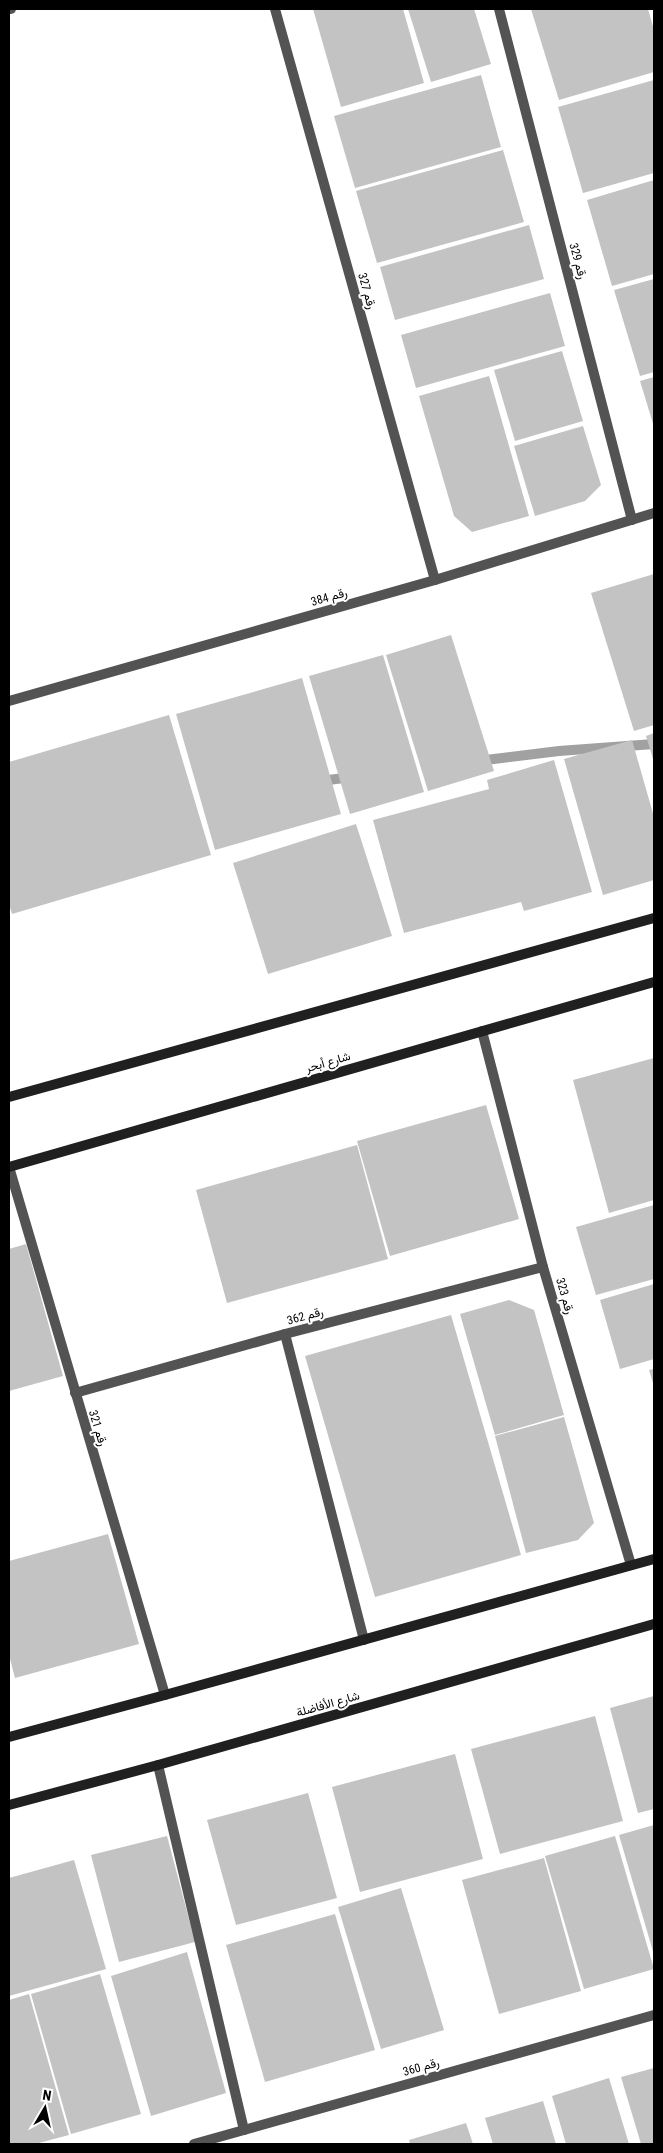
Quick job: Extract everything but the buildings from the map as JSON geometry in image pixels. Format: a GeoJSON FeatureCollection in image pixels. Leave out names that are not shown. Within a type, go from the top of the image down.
{"type":"FeatureCollection","features":[{"type":"Feature","properties":{"kind":"street","name":"رقم 327"},"geometry":{"type":"LineString","coordinates":[[275,9],[435,580]]}},
{"type":"Feature","properties":{"kind":"street","name":"رقم 329"},"geometry":{"type":"LineString","coordinates":[[499,9],[632,520]]}},
{"type":"Feature","properties":{"kind":"street","name":"رقم 384"},"geometry":{"type":"LineString","coordinates":[[9,701],[435,580],[654,513]]}},
{"type":"Feature","properties":{"kind":"street"},"geometry":{"type":"LineString","coordinates":[[9,1097],[654,918]]}},
{"type":"Feature","properties":{"kind":"street","name":"شارع أبحر"},"geometry":{"type":"LineString","coordinates":[[9,1167],[654,982]]}},
{"type":"Feature","properties":{"kind":"street","name":"رقم 323"},"geometry":{"type":"LineString","coordinates":[[482,1031],[543,1267],[631,1565]]}},
{"type":"Feature","properties":{"kind":"street","name":"رقم 321"},"geometry":{"type":"LineString","coordinates":[[9,1167],[165,1695]]}},
{"type":"Feature","properties":{"kind":"street","name":"رقم 362"},"geometry":{"type":"LineString","coordinates":[[75,1393],[285,1334],[543,1267]]}},
{"type":"Feature","properties":{"kind":"street"},"geometry":{"type":"LineString","coordinates":[[285,1334],[364,1640]]}},
{"type":"Feature","properties":{"kind":"street"},"geometry":{"type":"LineString","coordinates":[[9,1736],[165,1695],[654,1558]]}},
{"type":"Feature","properties":{"kind":"street","name":"شارع الأفاضلة"},"geometry":{"type":"LineString","coordinates":[[9,1805],[158,1766],[654,1624]]}},
{"type":"Feature","properties":{"kind":"street"},"geometry":{"type":"LineString","coordinates":[[158,1766],[244,2130]]}},
{"type":"Feature","properties":{"kind":"street","name":"رقم 360"},"geometry":{"type":"LineString","coordinates":[[194,2144],[654,2015]]}},
{"type":"Feature","properties":{"kind":"waterway"},"geometry":{"type":"LineString","coordinates":[[478,761],[559,751],[654,744]]}},
{"type":"Feature","properties":{"kind":"waterway"},"geometry":{"type":"LineString","coordinates":[[320,781],[352,777]]}}]}
